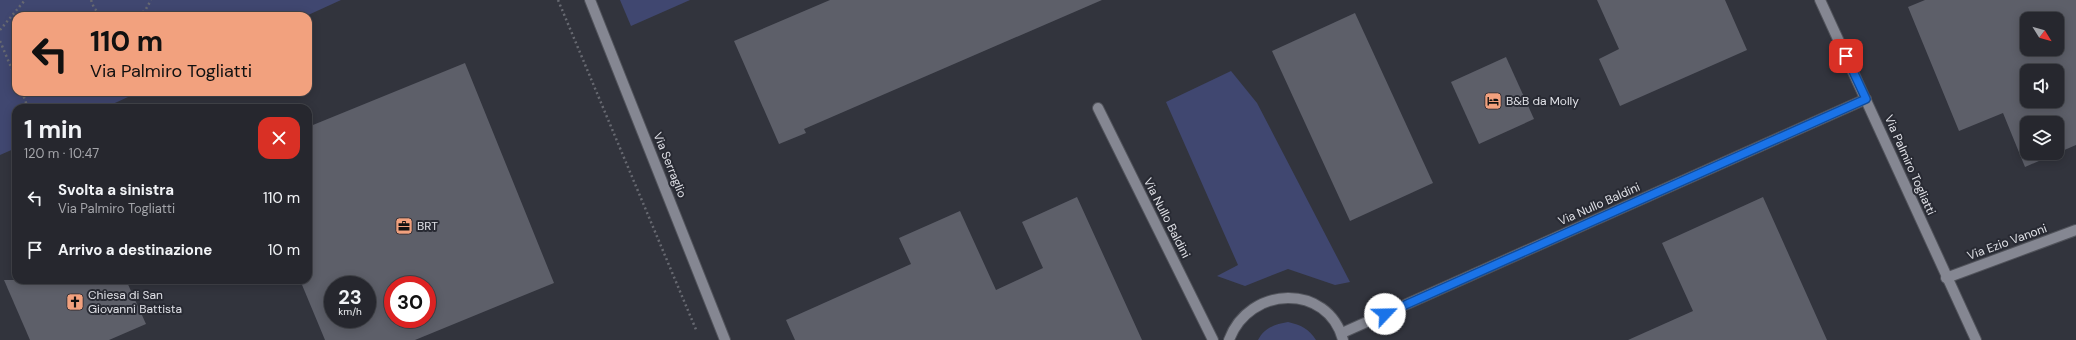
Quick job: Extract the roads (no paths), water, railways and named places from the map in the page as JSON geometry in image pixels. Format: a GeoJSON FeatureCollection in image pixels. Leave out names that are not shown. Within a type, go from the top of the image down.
{"type":"FeatureCollection","features":[{"type":"Feature","properties":{"kind":"street","name":"Via Serraglio"},"geometry":{"type":"LineString","coordinates":[[590,0],[725,340]]}},
{"type":"Feature","properties":{"kind":"street","name":"Via Palmiro Togliatti"},"geometry":{"type":"LineString","coordinates":[[1820,0],[1946,278],[1976,340]]}},
{"type":"Feature","properties":{"kind":"street","name":"Via Nullo Baldini"},"geometry":{"type":"LineString","coordinates":[[1229,340],[1233,328],[1245,313],[1261,303],[1280,298],[1299,299],[1316,305],[1331,317],[1342,336],[1866,99]]}},
{"type":"Feature","properties":{"kind":"street","name":"Via Nullo Baldini"},"geometry":{"type":"LineString","coordinates":[[1098,108],[1213,340]]}},
{"type":"Feature","properties":{"kind":"street","name":"Via Ezio Vanoni"},"geometry":{"type":"LineString","coordinates":[[1946,278],[2076,230]]}},
{"type":"Feature","properties":{"kind":"place","name":"B&B da Molly"},"geometry":{"type":"Point","coordinates":[1493,101]}},
{"type":"Feature","properties":{"kind":"place","name":"BRT"},"geometry":{"type":"Point","coordinates":[404,226]}},
{"type":"Feature","properties":{"kind":"place","name":"Chiesa di San Giovanni Battista"},"geometry":{"type":"Point","coordinates":[75,302]}}]}
